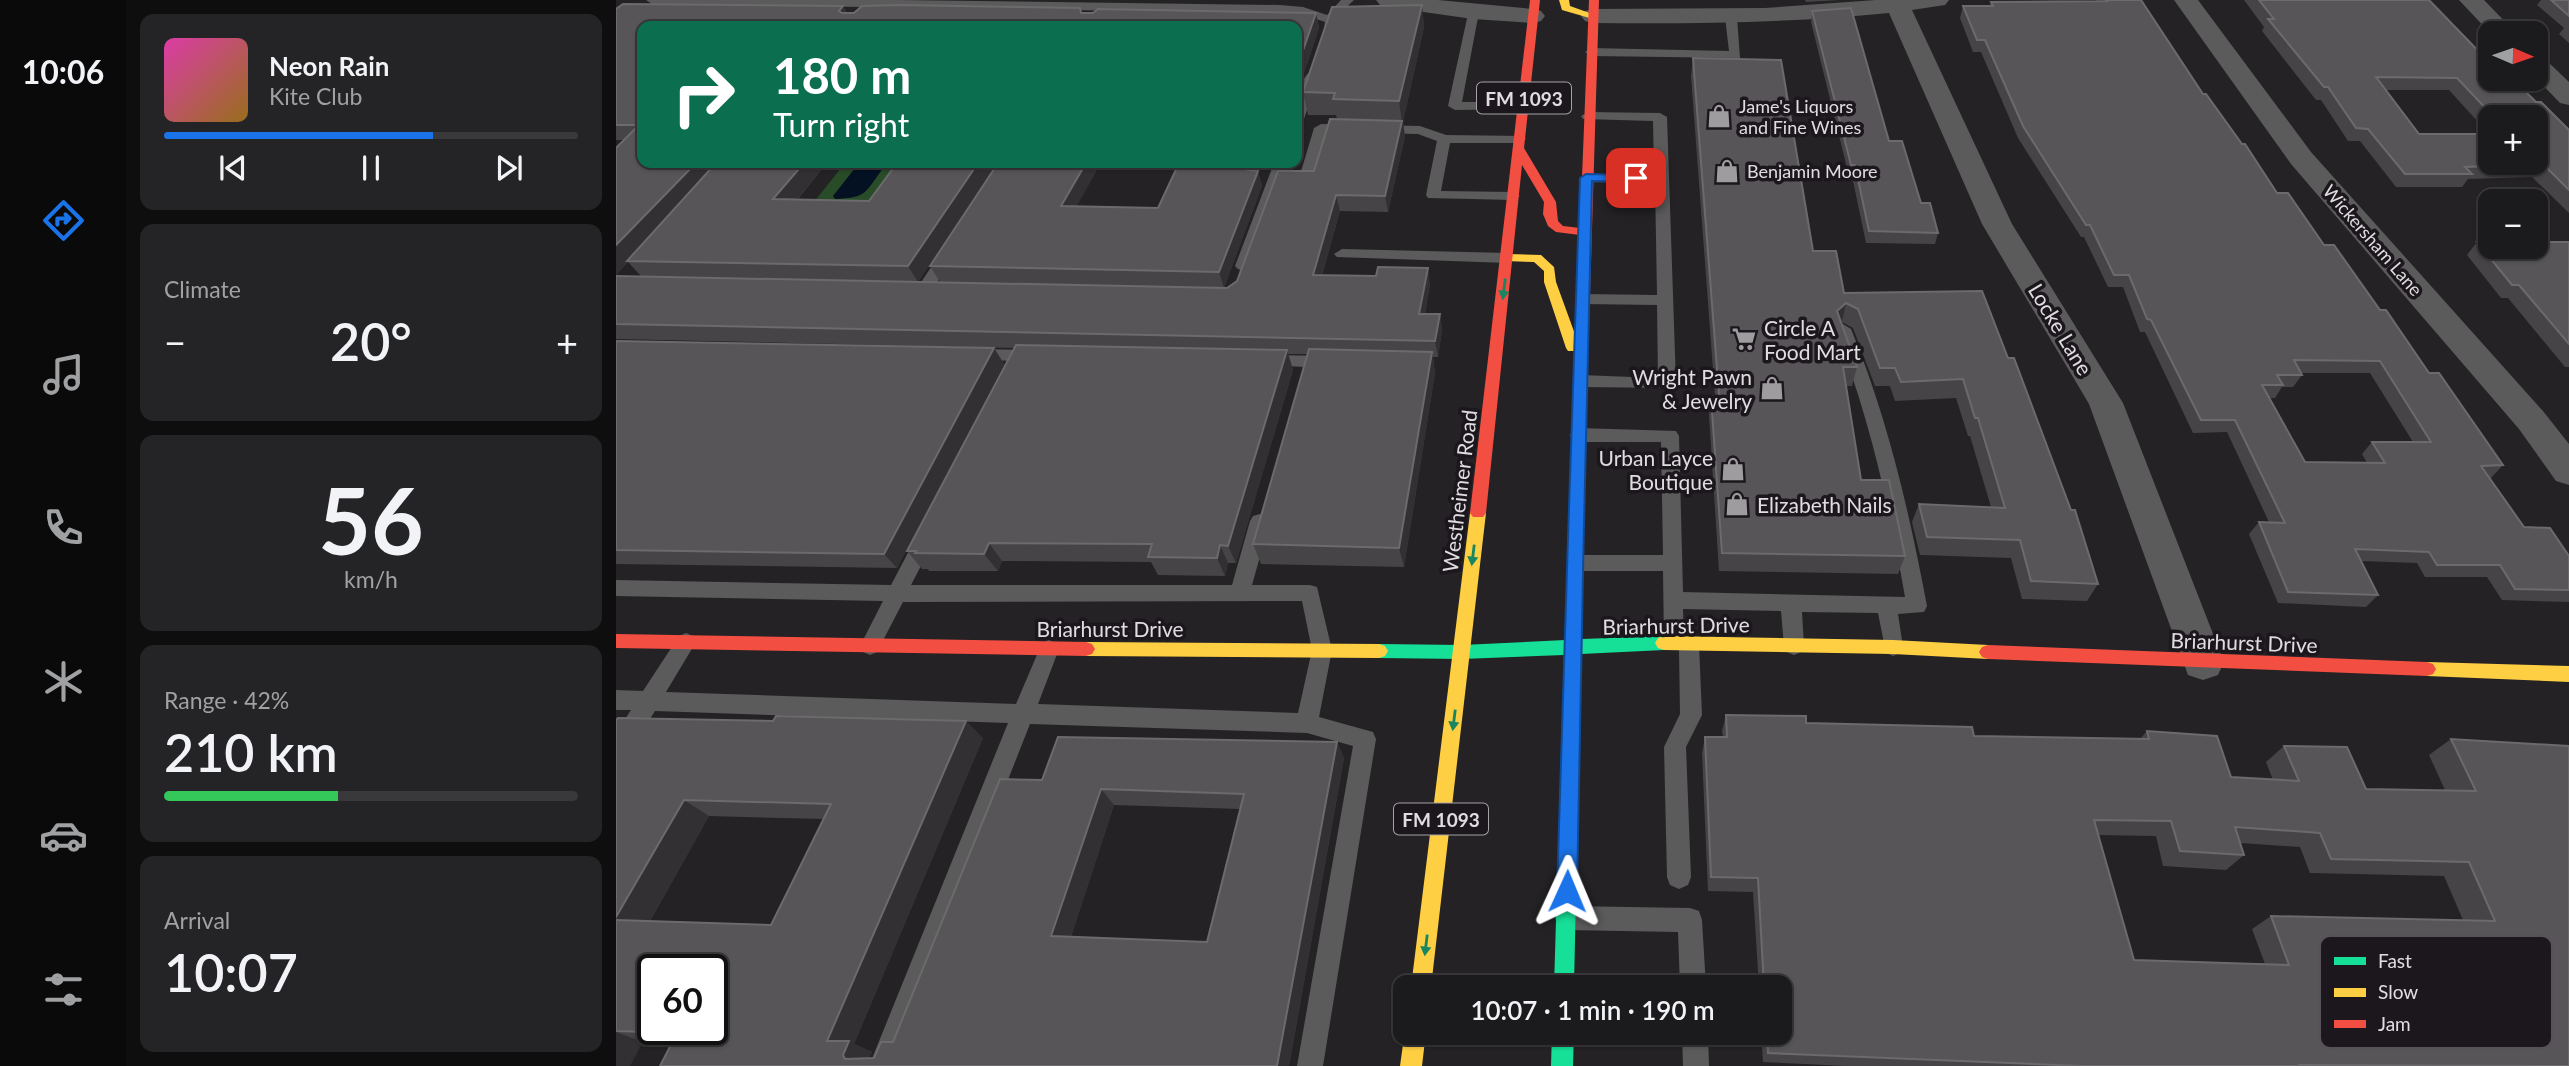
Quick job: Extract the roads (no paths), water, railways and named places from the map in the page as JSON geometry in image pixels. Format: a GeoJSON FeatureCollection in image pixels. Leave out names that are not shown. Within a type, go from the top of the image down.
{"type":"FeatureCollection","features":[{"type":"Feature","properties":{"kind":"main road"},"geometry":{"type":"LineString","coordinates":[[1564,0],[1565,8],[1593,8]]}},
{"type":"Feature","properties":{"kind":"main road","name":"FM 1093"},"geometry":{"type":"LineString","coordinates":[[1565,975],[1571,648],[1577,563],[1584,232],[1593,8]]}},
{"type":"Feature","properties":{"kind":"main road","name":"Westheimer Road"},"geometry":{"type":"LineString","coordinates":[[1422,975],[1462,652],[1523,106],[1547,15]]}},
{"type":"Feature","properties":{"kind":"main road"},"geometry":{"type":"LineString","coordinates":[[1572,47],[1590,74]]}},
{"type":"Feature","properties":{"kind":"main road"},"geometry":{"type":"LineString","coordinates":[[1519,144],[1550,202],[1549,214],[1552,223],[1560,229],[1584,232]]}},
{"type":"Feature","properties":{"kind":"main road"},"geometry":{"type":"LineString","coordinates":[[1508,258],[1537,258],[1550,270],[1550,282],[1581,375]]}},
{"type":"Feature","properties":{"kind":"main road","name":"Briarhurst Drive"},"geometry":{"type":"LineString","coordinates":[[616,641],[1049,649],[1462,652],[1681,644],[1893,647],[2203,662],[2569,674]]}},
{"type":"Feature","properties":{"kind":"main road"},"geometry":{"type":"LineString","coordinates":[[1411,1066],[1413,1045]]}},
{"type":"Feature","properties":{"kind":"main road"},"geometry":{"type":"LineString","coordinates":[[1562,1066],[1563,1045]]}},
{"type":"Feature","properties":{"kind":"street"},"geometry":{"type":"LineString","coordinates":[[1388,0],[1473,12],[1547,15]]}},
{"type":"Feature","properties":{"kind":"street"},"geometry":{"type":"LineString","coordinates":[[1593,8],[1731,17],[1937,0]]}},
{"type":"Feature","properties":{"kind":"street","name":"Wickersham Lane"},"geometry":{"type":"LineString","coordinates":[[2186,0],[2301,158],[2531,421],[2569,471]]}},
{"type":"Feature","properties":{"kind":"street"},"geometry":{"type":"LineString","coordinates":[[2471,0],[2492,21]]}},
{"type":"Feature","properties":{"kind":"street","name":"Locke Lane"},"geometry":{"type":"LineString","coordinates":[[1898,5],[1997,224],[2106,403],[2203,662]]}},
{"type":"Feature","properties":{"kind":"street"},"geometry":{"type":"LineString","coordinates":[[2548,76],[2569,97]]}},
{"type":"Feature","properties":{"kind":"lane"},"geometry":{"type":"LineString","coordinates":[[637,9],[649,0],[878,1],[1105,8],[1280,9],[1303,11],[1333,21]]}},
{"type":"Feature","properties":{"kind":"lane"},"geometry":{"type":"LineString","coordinates":[[1302,105],[1334,12],[1348,0]]}},
{"type":"Feature","properties":{"kind":"lane"},"geometry":{"type":"LineString","coordinates":[[863,18],[878,1]]}},
{"type":"Feature","properties":{"kind":"lane"},"geometry":{"type":"LineString","coordinates":[[1473,12],[1455,106],[1523,106]]}},
{"type":"Feature","properties":{"kind":"lane"},"geometry":{"type":"LineString","coordinates":[[1591,52],[1736,55],[1731,17]]}},
{"type":"Feature","properties":{"kind":"lane"},"geometry":{"type":"LineString","coordinates":[[1581,375],[1667,384],[1660,117],[1588,116]]}},
{"type":"Feature","properties":{"kind":"lane"},"geometry":{"type":"LineString","coordinates":[[1306,178],[1321,128],[1420,130],[1444,139],[1519,144]]}},
{"type":"Feature","properties":{"kind":"lane"},"geometry":{"type":"LineString","coordinates":[[1444,139],[1433,195],[1513,196]]}},
{"type":"Feature","properties":{"kind":"lane"},"geometry":{"type":"LineString","coordinates":[[1236,284],[1279,168]]}},
{"type":"Feature","properties":{"kind":"lane"},"geometry":{"type":"LineString","coordinates":[[1586,178],[1662,179]]}},
{"type":"Feature","properties":{"kind":"lane"},"geometry":{"type":"LineString","coordinates":[[948,290],[918,290],[954,244]]}},
{"type":"Feature","properties":{"kind":"lane"},"geometry":{"type":"LineString","coordinates":[[1342,254],[1508,258]]}},
{"type":"Feature","properties":{"kind":"lane"},"geometry":{"type":"LineString","coordinates":[[1583,299],[1665,300]]}},
{"type":"Feature","properties":{"kind":"lane"},"geometry":{"type":"LineString","coordinates":[[1673,600],[1917,606],[1899,505],[1864,378],[1843,329]]}},
{"type":"Feature","properties":{"kind":"lane"},"geometry":{"type":"LineString","coordinates":[[950,354],[1060,357]]}},
{"type":"Feature","properties":{"kind":"lane"},"geometry":{"type":"LineString","coordinates":[[1007,381],[1019,356]]}},
{"type":"Feature","properties":{"kind":"lane"},"geometry":{"type":"LineString","coordinates":[[1252,361],[1304,368],[1346,363]]}},
{"type":"Feature","properties":{"kind":"lane"},"geometry":{"type":"LineString","coordinates":[[1579,435],[1670,436],[1673,600],[1691,715],[1675,747],[1679,877]]}},
{"type":"Feature","properties":{"kind":"lane"},"geometry":{"type":"LineString","coordinates":[[1239,594],[1265,504]]}},
{"type":"Feature","properties":{"kind":"lane"},"geometry":{"type":"LineString","coordinates":[[870,646],[936,517]]}},
{"type":"Feature","properties":{"kind":"lane"},"geometry":{"type":"LineString","coordinates":[[1577,563],[1672,563]]}},
{"type":"Feature","properties":{"kind":"lane"},"geometry":{"type":"LineString","coordinates":[[616,587],[993,595],[1310,593],[1322,650],[1307,723]]}},
{"type":"Feature","properties":{"kind":"lane"},"geometry":{"type":"LineString","coordinates":[[1791,603],[1794,646]]}},
{"type":"Feature","properties":{"kind":"lane"},"geometry":{"type":"LineString","coordinates":[[1887,605],[1893,647]]}},
{"type":"Feature","properties":{"kind":"lane"},"geometry":{"type":"LineString","coordinates":[[616,753],[686,642]]}},
{"type":"Feature","properties":{"kind":"lane"},"geometry":{"type":"LineString","coordinates":[[882,1066],[1049,649]]}},
{"type":"Feature","properties":{"kind":"lane"},"geometry":{"type":"LineString","coordinates":[[616,700],[1307,723],[1365,739],[1310,1066]]}},
{"type":"Feature","properties":{"kind":"lane"},"geometry":{"type":"LineString","coordinates":[[1567,918],[1690,920],[1692,975]]}},
{"type":"Feature","properties":{"kind":"lane"},"geometry":{"type":"LineString","coordinates":[[1695,1045],[1696,1066]]}},
{"type":"Feature","properties":{"kind":"water"},"geometry":{"type":"Polygon","coordinates":[[[855,168],[883,168],[869,188],[860,195],[835,199],[833,196],[855,168]]]}},
{"type":"Feature","properties":{"kind":"place","name":"Jame's Liquors and Fine Wines"},"geometry":{"type":"Point","coordinates":[1719,116]}},
{"type":"Feature","properties":{"kind":"place","name":"Benjamin Moore"},"geometry":{"type":"Point","coordinates":[1727,171]}},
{"type":"Feature","properties":{"kind":"place","name":"Circle A Food Mart"},"geometry":{"type":"Point","coordinates":[1744,339]}},
{"type":"Feature","properties":{"kind":"place","name":"Wright Pawn & Jewelry"},"geometry":{"type":"Point","coordinates":[1772,388]}},
{"type":"Feature","properties":{"kind":"place","name":"Urban Layce Boutique"},"geometry":{"type":"Point","coordinates":[1733,469]}},
{"type":"Feature","properties":{"kind":"place","name":"Elizabeth Nails"},"geometry":{"type":"Point","coordinates":[1737,504]}}]}
